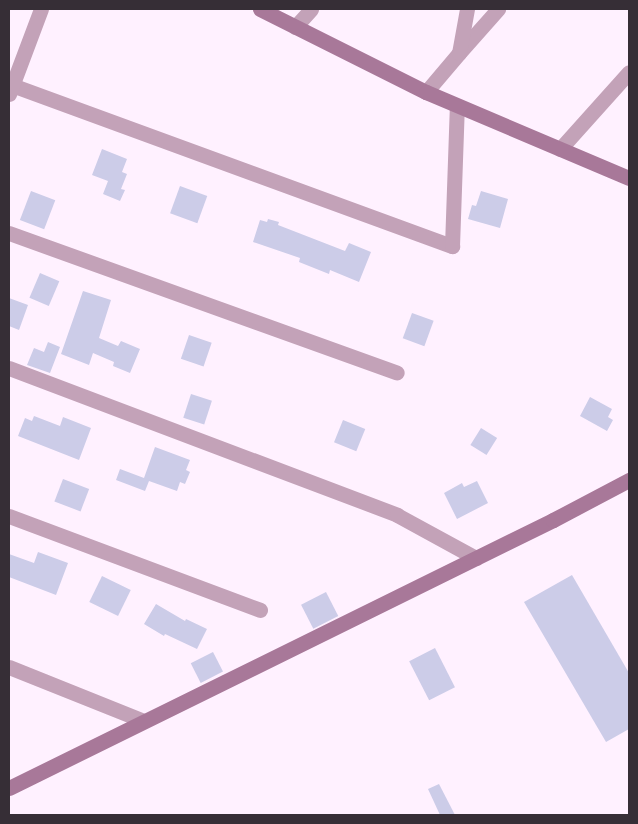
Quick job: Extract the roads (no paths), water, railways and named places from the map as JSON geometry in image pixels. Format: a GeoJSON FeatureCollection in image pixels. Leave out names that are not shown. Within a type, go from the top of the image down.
{"type":"FeatureCollection","features":[{"type":"Feature","properties":{"kind":"street"},"geometry":{"type":"LineString","coordinates":[[41,9],[10,87],[452,246],[457,106]]}},
{"type":"Feature","properties":{"kind":"street"},"geometry":{"type":"LineString","coordinates":[[260,9],[426,92],[629,178]]}},
{"type":"Feature","properties":{"kind":"street"},"geometry":{"type":"LineString","coordinates":[[295,27],[311,9]]}},
{"type":"Feature","properties":{"kind":"street"},"geometry":{"type":"LineString","coordinates":[[459,53],[467,9]]}},
{"type":"Feature","properties":{"kind":"street"},"geometry":{"type":"LineString","coordinates":[[426,92],[498,9]]}},
{"type":"Feature","properties":{"kind":"street"},"geometry":{"type":"LineString","coordinates":[[560,149],[629,72]]}},
{"type":"Feature","properties":{"kind":"street"},"geometry":{"type":"LineString","coordinates":[[9,233],[396,373]]}},
{"type":"Feature","properties":{"kind":"street"},"geometry":{"type":"LineString","coordinates":[[9,368],[397,515],[476,558]]}},
{"type":"Feature","properties":{"kind":"street"},"geometry":{"type":"LineString","coordinates":[[9,788],[476,558],[629,480]]}},
{"type":"Feature","properties":{"kind":"street"},"geometry":{"type":"LineString","coordinates":[[9,516],[260,610]]}},
{"type":"Feature","properties":{"kind":"street"},"geometry":{"type":"LineString","coordinates":[[9,667],[144,721]]}}]}
